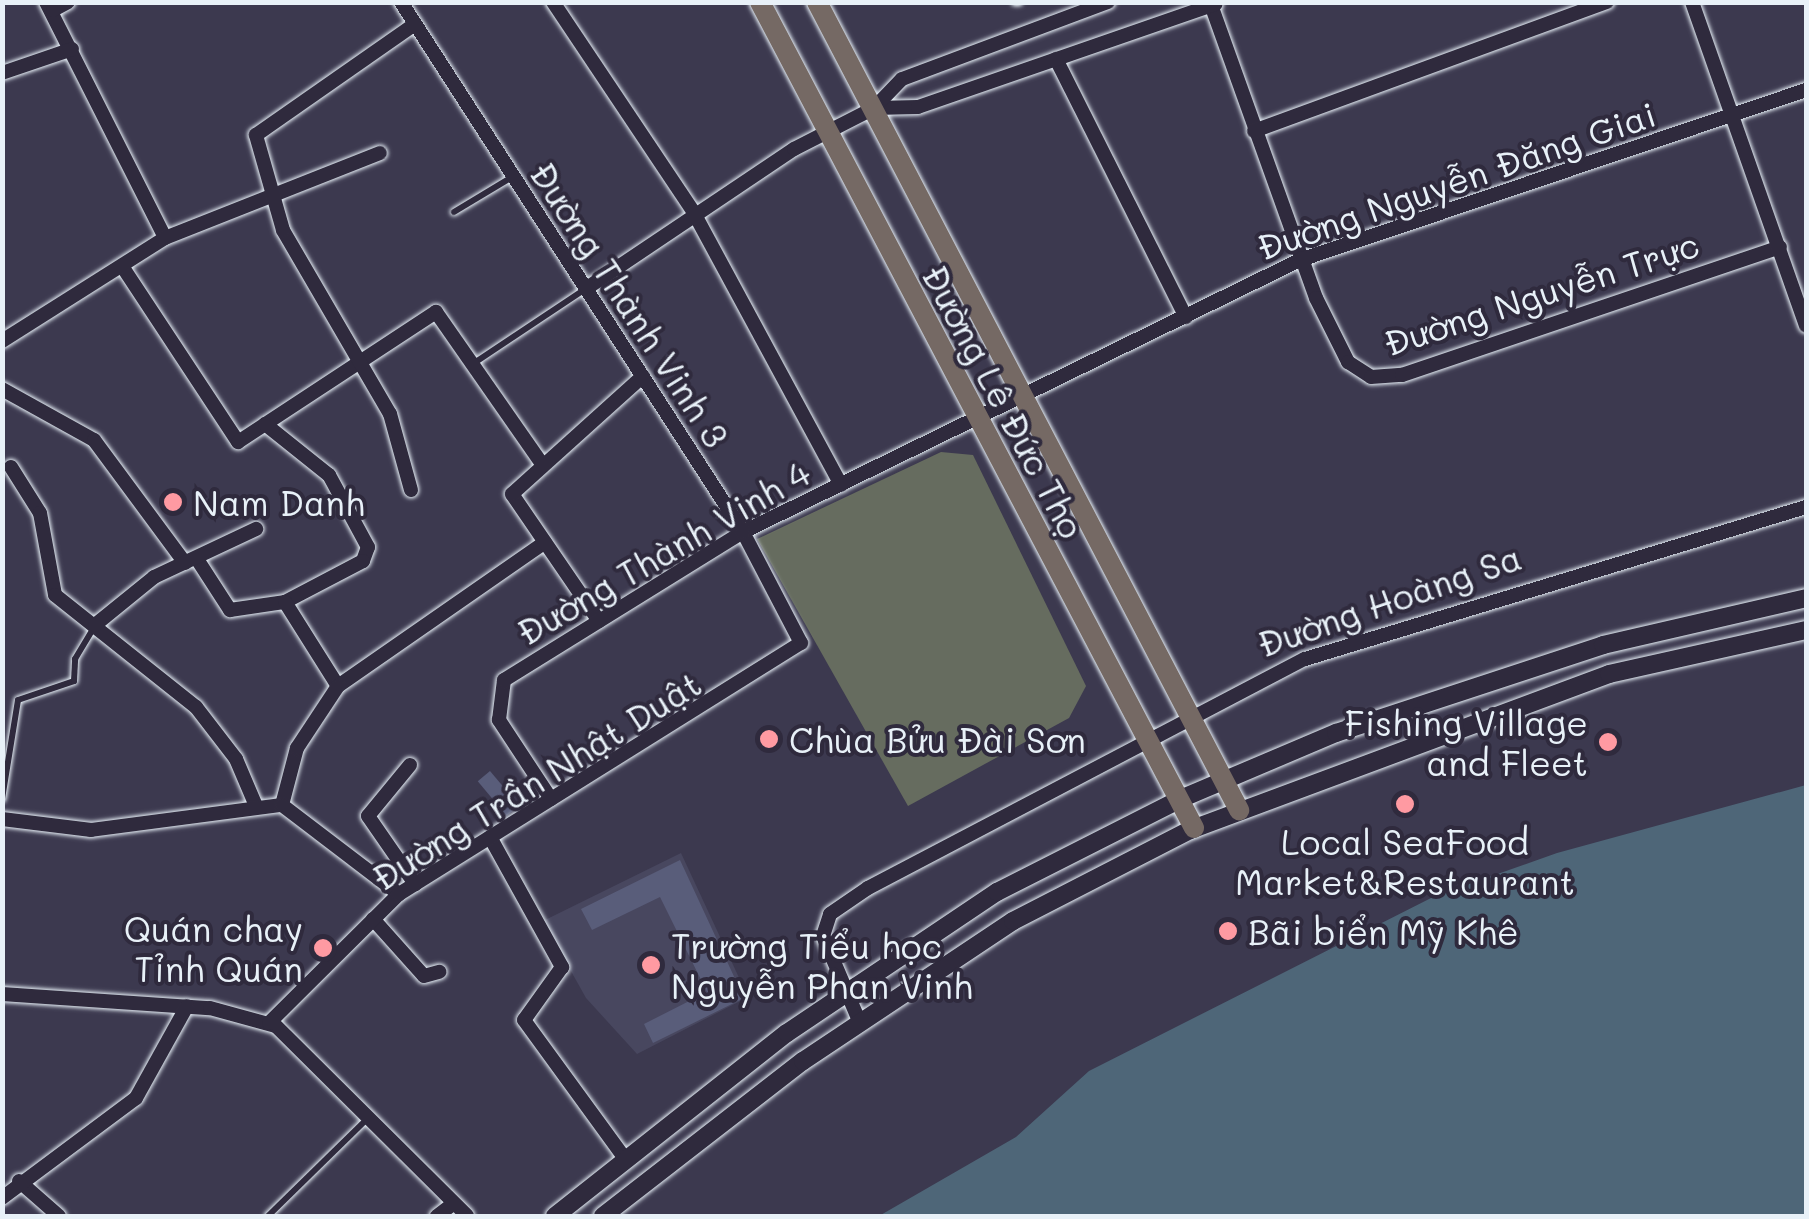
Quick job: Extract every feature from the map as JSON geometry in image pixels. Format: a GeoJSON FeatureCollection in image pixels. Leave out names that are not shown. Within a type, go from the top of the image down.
{"type":"FeatureCollection","features":[{"type":"Feature","properties":{"kind":"main road","name":"Đường Lê Đức Thọ"},"geometry":{"type":"LineString","coordinates":[[760,2],[1194,828]]}},
{"type":"Feature","properties":{"kind":"main road","name":"Đường Lê Đức Thọ"},"geometry":{"type":"LineString","coordinates":[[817,2],[1238,810]]}},
{"type":"Feature","properties":{"kind":"main road"},"geometry":{"type":"LineString","coordinates":[[555,1216],[843,996],[997,892],[1178,800],[1603,644],[1806,598]]}},
{"type":"Feature","properties":{"kind":"main road"},"geometry":{"type":"LineString","coordinates":[[604,1216],[860,1022],[1013,921],[1194,828],[1610,674],[1806,630]]}},
{"type":"Feature","properties":{"kind":"street"},"geometry":{"type":"LineString","coordinates":[[68,2],[49,6],[166,238]]}},
{"type":"Feature","properties":{"kind":"street","name":"Đường Thành Vinh 3"},"geometry":{"type":"LineString","coordinates":[[401,2],[411,27],[588,288],[743,532],[801,643]]}},
{"type":"Feature","properties":{"kind":"street"},"geometry":{"type":"LineString","coordinates":[[554,2],[694,212],[841,485]]}},
{"type":"Feature","properties":{"kind":"street"},"geometry":{"type":"LineString","coordinates":[[588,288],[694,212],[826,132],[874,108],[902,79],[1078,8],[1108,2]]}},
{"type":"Feature","properties":{"kind":"street"},"geometry":{"type":"LineString","coordinates":[[1254,131],[1608,2]]}},
{"type":"Feature","properties":{"kind":"street"},"geometry":{"type":"LineString","coordinates":[[1692,2],[1806,324]]}},
{"type":"Feature","properties":{"kind":"street"},"geometry":{"type":"LineString","coordinates":[[874,108],[918,107],[1214,3]]}},
{"type":"Feature","properties":{"kind":"street","name":"Đường Nguyễn Trực"},"geometry":{"type":"LineString","coordinates":[[1214,3],[1300,260],[1348,362],[1386,378],[1780,248]]}},
{"type":"Feature","properties":{"kind":"street"},"geometry":{"type":"LineString","coordinates":[[410,490],[403,444],[360,360],[284,230],[276,192],[256,135],[411,27]]}},
{"type":"Feature","properties":{"kind":"street"},"geometry":{"type":"LineString","coordinates":[[2,73],[72,49]]}},
{"type":"Feature","properties":{"kind":"street"},"geometry":{"type":"LineString","coordinates":[[1056,59],[1186,317]]}},
{"type":"Feature","properties":{"kind":"street","name":"Đường Nguyễn Đăng Giai"},"geometry":{"type":"LineString","coordinates":[[1026,400],[1300,260],[1806,90]]}},
{"type":"Feature","properties":{"kind":"street"},"geometry":{"type":"LineString","coordinates":[[2,341],[166,238],[380,153]]}},
{"type":"Feature","properties":{"kind":"street"},"geometry":{"type":"LineString","coordinates":[[122,266],[238,442],[436,312],[542,464]]}},
{"type":"Feature","properties":{"kind":"street"},"geometry":{"type":"LineString","coordinates":[[598,621],[512,494],[643,376]]}},
{"type":"Feature","properties":{"kind":"street"},"geometry":{"type":"LineString","coordinates":[[2,389],[94,440],[230,610],[285,602],[363,561],[368,547],[329,475],[266,424]]}},
{"type":"Feature","properties":{"kind":"street","name":"Đường Thành Vinh 4"},"geometry":{"type":"LineString","coordinates":[[552,799],[499,720],[497,690],[598,621],[743,532],[1026,400]]}},
{"type":"Feature","properties":{"kind":"street"},"geometry":{"type":"LineString","coordinates":[[11,467],[40,513],[52,590],[196,706],[249,781],[256,806]]}},
{"type":"Feature","properties":{"kind":"street","name":"Đường Hoàng Sa"},"geometry":{"type":"LineString","coordinates":[[860,1022],[843,996],[823,936],[837,907],[1147,738],[1188,716],[1398,625],[1806,507]]}},
{"type":"Feature","properties":{"kind":"street"},"geometry":{"type":"LineString","coordinates":[[95,625],[191,561],[256,528]]}},
{"type":"Feature","properties":{"kind":"street"},"geometry":{"type":"LineString","coordinates":[[282,805],[297,748],[338,686],[545,542]]}},
{"type":"Feature","properties":{"kind":"street"},"geometry":{"type":"LineString","coordinates":[[285,602],[338,686]]}},
{"type":"Feature","properties":{"kind":"street","name":"Đường Trần Nhật Duật"},"geometry":{"type":"LineString","coordinates":[[269,1023],[399,894],[801,643]]}},
{"type":"Feature","properties":{"kind":"street"},"geometry":{"type":"LineString","coordinates":[[410,765],[368,816],[415,884]]}},
{"type":"Feature","properties":{"kind":"street"},"geometry":{"type":"LineString","coordinates":[[2,820],[92,830],[282,805],[399,894]]}},
{"type":"Feature","properties":{"kind":"street"},"geometry":{"type":"LineString","coordinates":[[490,837],[562,967],[524,1020],[626,1160]]}},
{"type":"Feature","properties":{"kind":"street"},"geometry":{"type":"LineString","coordinates":[[373,920],[424,976],[439,972]]}},
{"type":"Feature","properties":{"kind":"street"},"geometry":{"type":"LineString","coordinates":[[2,994],[187,1006],[269,1023],[468,1216]]}},
{"type":"Feature","properties":{"kind":"street"},"geometry":{"type":"LineString","coordinates":[[2,1198],[19,1181],[136,1098],[187,1006]]}},
{"type":"Feature","properties":{"kind":"street"},"geometry":{"type":"LineString","coordinates":[[19,1181],[59,1216]]}},
{"type":"Feature","properties":{"kind":"street"},"geometry":{"type":"LineString","coordinates":[[437,1216],[454,1203]]}},
{"type":"Feature","properties":{"kind":"lane"},"geometry":{"type":"LineString","coordinates":[[454,212],[512,177]]}},
{"type":"Feature","properties":{"kind":"lane"},"geometry":{"type":"LineString","coordinates":[[472,364],[588,288]]}},
{"type":"Feature","properties":{"kind":"lane"},"geometry":{"type":"LineString","coordinates":[[2,799],[18,700],[74,681],[75,659],[95,625]]}},
{"type":"Feature","properties":{"kind":"lane"},"geometry":{"type":"LineString","coordinates":[[268,1216],[368,1118]]}},
{"type":"Feature","properties":{"kind":"shaded area"},"geometry":{"type":"Polygon","coordinates":[[[1806,785],[1806,1216],[879,1216],[1016,1137],[1089,1071],[1435,896],[1557,853],[1806,785]]]}},
{"type":"Feature","properties":{"kind":"shaded area","name":"Trường Tiểu học Nguyễn Phan Vinh"},"geometry":{"type":"Polygon","coordinates":[[[681,853],[748,997],[637,1054],[586,998],[543,921],[681,853]]]}},
{"type":"Feature","properties":{"kind":"green space"},"geometry":{"type":"Polygon","coordinates":[[[941,452],[973,455],[1086,686],[1069,718],[908,806],[757,539],[941,452]]]}},
{"type":"Feature","properties":{"kind":"building"},"geometry":{"type":"Polygon","coordinates":[[[490,771],[519,805],[507,816],[478,781],[490,771]]]}},
{"type":"Feature","properties":{"kind":"building"},"geometry":{"type":"Polygon","coordinates":[[[680,860],[744,998],[653,1043],[644,1024],[707,992],[660,897],[592,930],[581,909],[680,860]]]}},
{"type":"Feature","properties":{"kind":"place","name":"Nam Danh"},"geometry":{"type":"Point","coordinates":[173,502]}},
{"type":"Feature","properties":{"kind":"place","name":"Chùa Bửu Đài Sơn"},"geometry":{"type":"Point","coordinates":[769,739]}},
{"type":"Feature","properties":{"kind":"place","name":"Fishing Village and Fleet"},"geometry":{"type":"Point","coordinates":[1608,742]}},
{"type":"Feature","properties":{"kind":"place","name":"Local SeaFood Market&Restaurant"},"geometry":{"type":"Point","coordinates":[1405,804]}},
{"type":"Feature","properties":{"kind":"place","name":"Bãi biển Mỹ Khê"},"geometry":{"type":"Point","coordinates":[1228,931]}},
{"type":"Feature","properties":{"kind":"place","name":"Quán chay Tỉnh Quán"},"geometry":{"type":"Point","coordinates":[323,948]}},
{"type":"Feature","properties":{"kind":"place","name":"Trường Tiểu học Nguyễn Phan Vinh"},"geometry":{"type":"Point","coordinates":[651,965]}}]}
